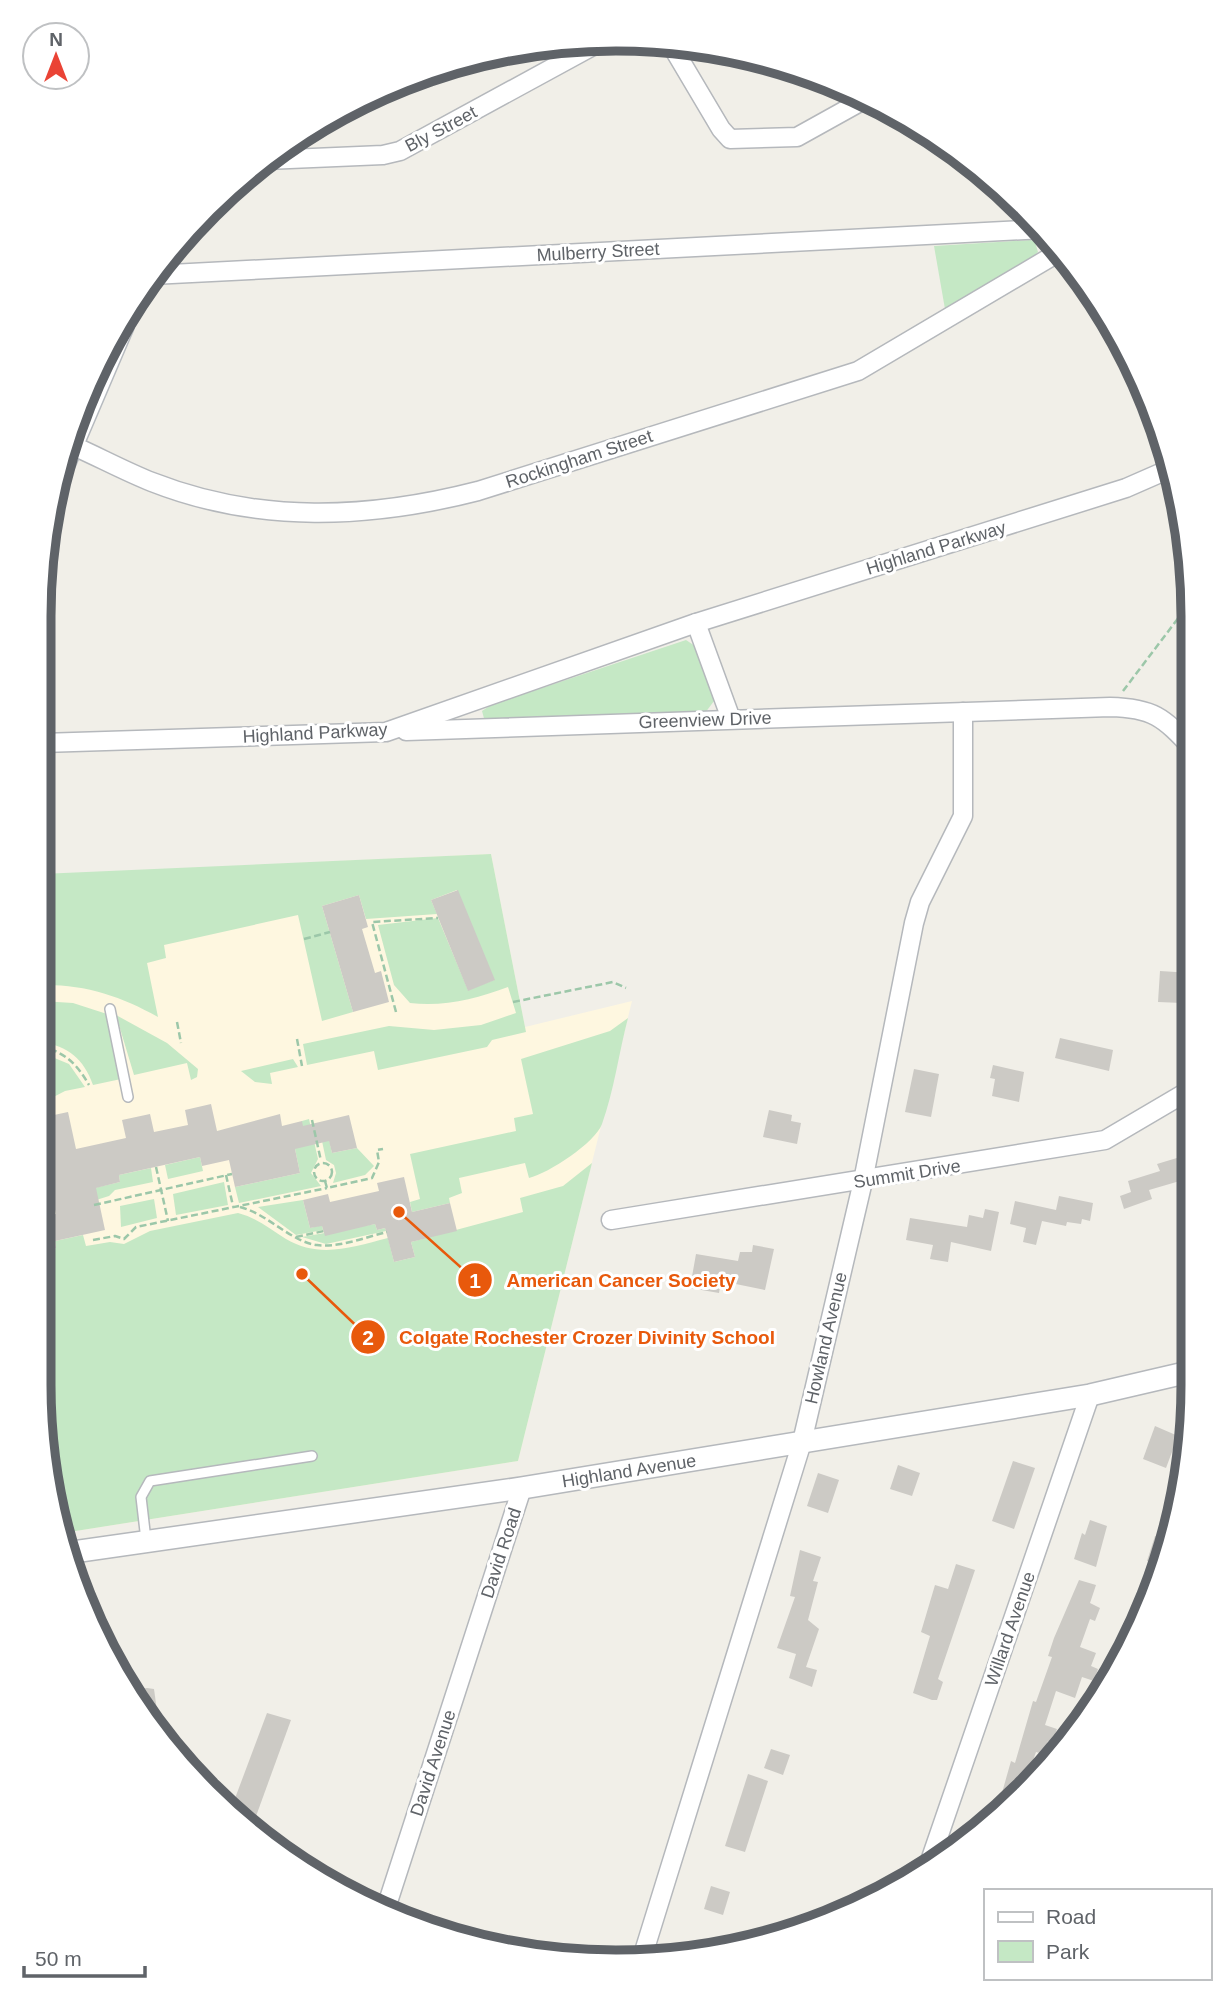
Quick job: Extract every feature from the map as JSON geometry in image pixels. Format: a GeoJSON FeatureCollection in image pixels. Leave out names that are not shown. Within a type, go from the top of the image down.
{"type":"FeatureCollection","features":[{"type":"Feature","properties":{"kind":"street","name":"Bly Street"},"geometry":{"type":"LineString","coordinates":[[284,159],[383,155],[400,151],[580,52]]}},
{"type":"Feature","properties":{"kind":"street"},"geometry":{"type":"LineString","coordinates":[[677,55],[721,129],[730,139],[797,137],[856,104]]}},
{"type":"Feature","properties":{"kind":"street","name":"Mulberry Street"},"geometry":{"type":"LineString","coordinates":[[166,274],[1029,230]]}},
{"type":"Feature","properties":{"kind":"street","name":"Rockingham Street"},"geometry":{"type":"LineString","coordinates":[[75,453],[151,481],[234,505],[326,515],[427,504],[491,487],[858,371],[1052,257]]}},
{"type":"Feature","properties":{"kind":"street","name":"Highland Parkway"},"geometry":{"type":"LineString","coordinates":[[51,743],[386,732],[696,623],[1126,488],[1162,472]]}},
{"type":"Feature","properties":{"kind":"street"},"geometry":{"type":"LineString","coordinates":[[696,623],[731,719]]}},
{"type":"Feature","properties":{"kind":"street"},"geometry":{"type":"LineString","coordinates":[[1110,707],[1154,713],[1168,722],[1181,736]]}},
{"type":"Feature","properties":{"kind":"street","name":"Greenview Drive"},"geometry":{"type":"LineString","coordinates":[[386,732],[1110,707]]}},
{"type":"Feature","properties":{"kind":"street","name":"Howland Avenue"},"geometry":{"type":"LineString","coordinates":[[645,1949],[802,1443],[863,1181],[914,923],[920,902],[963,816],[963,712]]}},
{"type":"Feature","properties":{"kind":"street","name":"Summit Drive"},"geometry":{"type":"LineString","coordinates":[[611,1220],[1105,1140],[1181,1095]]}},
{"type":"Feature","properties":{"kind":"street","name":"Highland Avenue"},"geometry":{"type":"LineString","coordinates":[[76,1552],[522,1488],[802,1443],[1090,1395],[1181,1374]]}},
{"type":"Feature","properties":{"kind":"street","name":"Willard Avenue"},"geometry":{"type":"LineString","coordinates":[[933,1853],[1090,1395]]}},
{"type":"Feature","properties":{"kind":"street","name":"David Road"},"geometry":{"type":"LineString","coordinates":[[480,1618],[522,1488]]}},
{"type":"Feature","properties":{"kind":"street","name":"David Avenue"},"geometry":{"type":"LineString","coordinates":[[388,1902],[480,1618]]}},
{"type":"Feature","properties":{"kind":"lane"},"geometry":{"type":"LineString","coordinates":[[110,1009],[128,1097]]}},
{"type":"Feature","properties":{"kind":"lane"},"geometry":{"type":"LineString","coordinates":[[146,1542],[141,1497],[150,1481],[312,1456]]}},
{"type":"Feature","properties":{"kind":"path"},"geometry":{"type":"LineString","coordinates":[[1110,707],[1181,614]]}},
{"type":"Feature","properties":{"kind":"path"},"geometry":{"type":"LineString","coordinates":[[396,1012],[372,922],[438,918]]}},
{"type":"Feature","properties":{"kind":"path"},"geometry":{"type":"LineString","coordinates":[[304,939],[330,932]]}},
{"type":"Feature","properties":{"kind":"path"},"geometry":{"type":"LineString","coordinates":[[513,1002],[613,982],[626,988]]}},
{"type":"Feature","properties":{"kind":"path"},"geometry":{"type":"LineString","coordinates":[[177,1022],[181,1043]]}},
{"type":"Feature","properties":{"kind":"path"},"geometry":{"type":"LineString","coordinates":[[297,1040],[302,1066]]}},
{"type":"Feature","properties":{"kind":"path"},"geometry":{"type":"LineString","coordinates":[[51,1049],[77,1063],[89,1086]]}},
{"type":"Feature","properties":{"kind":"path"},"geometry":{"type":"LineString","coordinates":[[312,1120],[321,1162]]}},
{"type":"Feature","properties":{"kind":"path"},"geometry":{"type":"LineString","coordinates":[[93,1240],[115,1236],[124,1238],[136,1227],[372,1178],[379,1162],[377,1150],[383,1149]]}},
{"type":"Feature","properties":{"kind":"path"},"geometry":{"type":"LineString","coordinates":[[321,1162],[314,1169],[315,1175],[326,1181]]}},
{"type":"Feature","properties":{"kind":"path"},"geometry":{"type":"LineString","coordinates":[[321,1162],[327,1163],[333,1170],[331,1178],[326,1181]]}},
{"type":"Feature","properties":{"kind":"path"},"geometry":{"type":"LineString","coordinates":[[156,1167],[168,1221]]}},
{"type":"Feature","properties":{"kind":"path"},"geometry":{"type":"LineString","coordinates":[[93,1205],[232,1174]]}},
{"type":"Feature","properties":{"kind":"path"},"geometry":{"type":"LineString","coordinates":[[226,1175],[235,1207]]}},
{"type":"Feature","properties":{"kind":"path"},"geometry":{"type":"LineString","coordinates":[[326,1181],[327,1188]]}},
{"type":"Feature","properties":{"kind":"path"},"geometry":{"type":"LineString","coordinates":[[235,1207],[256,1211],[296,1237],[315,1245],[387,1232]]}},
{"type":"Feature","properties":{"kind":"path"},"geometry":{"type":"LineString","coordinates":[[296,1237],[324,1231]]}},
{"type":"Feature","properties":{"kind":"shaded area"},"geometry":{"type":"Polygon","coordinates":[[[491,854],[525,1027],[632,1001],[518,1461],[70,1532],[56,1459],[52,1422],[51,875],[491,854]]]}},
{"type":"Feature","properties":{"kind":"green space"},"geometry":{"type":"Polygon","coordinates":[[[1031,240],[1035,242],[1038,252],[1034,256],[945,309],[934,246],[1031,240]]]}},
{"type":"Feature","properties":{"kind":"green space"},"geometry":{"type":"Polygon","coordinates":[[[686,640],[701,650],[714,701],[705,713],[485,722],[482,711],[491,705],[686,640]]]}},
{"type":"Feature","properties":{"kind":"green space"},"geometry":{"type":"Polygon","coordinates":[[[491,854],[526,1032],[492,1040],[487,1047],[378,1070],[374,1051],[307,1065],[303,1044],[389,1026],[434,1030],[481,1025],[516,1013],[508,987],[460,1001],[423,1004],[410,1003],[394,985],[378,925],[438,918],[468,990],[494,980],[457,890],[431,900],[437,914],[366,919],[359,895],[322,906],[353,1012],[322,1021],[298,915],[164,945],[166,958],[147,963],[158,1017],[102,993],[51,985],[51,874],[491,854]]]}},
{"type":"Feature","properties":{"kind":"green space"},"geometry":{"type":"Polygon","coordinates":[[[51,1002],[73,1003],[107,1014],[121,1079],[93,1085],[80,1061],[51,1044],[51,1002]]]}},
{"type":"Feature","properties":{"kind":"green space"},"geometry":{"type":"Polygon","coordinates":[[[116,1015],[167,1043],[198,1069],[197,1077],[191,1080],[187,1063],[134,1075],[116,1015]]]}},
{"type":"Feature","properties":{"kind":"green space"},"geometry":{"type":"Polygon","coordinates":[[[628,1018],[602,1124],[590,1140],[559,1164],[529,1178],[525,1163],[459,1178],[462,1193],[449,1198],[450,1203],[412,1212],[410,1202],[420,1199],[410,1154],[516,1131],[514,1118],[533,1114],[521,1059],[610,1031],[628,1018]]]}},
{"type":"Feature","properties":{"kind":"green space"},"geometry":{"type":"Polygon","coordinates":[[[51,1057],[69,1064],[85,1087],[65,1091],[51,1098],[51,1057]]]}},
{"type":"Feature","properties":{"kind":"green space"},"geometry":{"type":"Polygon","coordinates":[[[293,1059],[298,1067],[270,1073],[272,1084],[255,1082],[241,1071],[293,1059]]]}},
{"type":"Feature","properties":{"kind":"green space"},"geometry":{"type":"Polygon","coordinates":[[[309,1119],[318,1159],[311,1173],[321,1186],[239,1203],[235,1187],[300,1173],[295,1149],[302,1121],[309,1119]]]}},
{"type":"Feature","properties":{"kind":"green space"},"geometry":{"type":"Polygon","coordinates":[[[329,1139],[332,1153],[357,1148],[374,1166],[365,1175],[333,1183],[336,1173],[334,1165],[326,1160],[322,1141],[329,1139]]]}},
{"type":"Feature","properties":{"kind":"green space"},"geometry":{"type":"Polygon","coordinates":[[[200,1157],[203,1171],[168,1179],[165,1165],[200,1157]]]}},
{"type":"Feature","properties":{"kind":"green space"},"geometry":{"type":"Polygon","coordinates":[[[592,1163],[518,1461],[70,1532],[56,1459],[52,1422],[51,1249],[56,1248],[55,1241],[83,1235],[86,1246],[110,1242],[124,1244],[150,1231],[238,1213],[311,1249],[336,1249],[388,1238],[394,1262],[415,1257],[411,1242],[523,1212],[520,1198],[563,1186],[592,1163]]]}},
{"type":"Feature","properties":{"kind":"green space"},"geometry":{"type":"Polygon","coordinates":[[[151,1168],[153,1182],[115,1190],[109,1196],[93,1201],[90,1189],[120,1182],[119,1175],[151,1168]]]}},
{"type":"Feature","properties":{"kind":"green space"},"geometry":{"type":"Polygon","coordinates":[[[224,1182],[228,1205],[176,1215],[173,1194],[224,1182]]]}},
{"type":"Feature","properties":{"kind":"green space"},"geometry":{"type":"Polygon","coordinates":[[[154,1199],[157,1218],[121,1227],[120,1206],[154,1199]]]}},
{"type":"Feature","properties":{"kind":"green space"},"geometry":{"type":"Polygon","coordinates":[[[303,1200],[310,1228],[322,1225],[323,1230],[296,1235],[258,1207],[303,1200]]]}},
{"type":"Feature","properties":{"kind":"green space"},"geometry":{"type":"Polygon","coordinates":[[[375,1224],[377,1230],[385,1228],[386,1231],[326,1244],[302,1237],[375,1224]]]}},
{"type":"Feature","properties":{"kind":"building"},"geometry":{"type":"Polygon","coordinates":[[[458,890],[495,980],[468,991],[431,900],[458,890]]]}},
{"type":"Feature","properties":{"kind":"building"},"geometry":{"type":"Polygon","coordinates":[[[359,895],[368,927],[362,929],[375,973],[381,971],[389,1002],[353,1012],[322,906],[359,895]]]}},
{"type":"Feature","properties":{"kind":"building"},"geometry":{"type":"Polygon","coordinates":[[[1160,971],[1181,972],[1181,1003],[1158,1002],[1160,971]]]}},
{"type":"Feature","properties":{"kind":"building"},"geometry":{"type":"Polygon","coordinates":[[[1060,1038],[1113,1050],[1109,1071],[1055,1058],[1060,1038]]]}},
{"type":"Feature","properties":{"kind":"building"},"geometry":{"type":"Polygon","coordinates":[[[993,1065],[1024,1072],[1019,1102],[992,1096],[995,1079],[990,1078],[993,1065]]]}},
{"type":"Feature","properties":{"kind":"building"},"geometry":{"type":"Polygon","coordinates":[[[914,1069],[939,1074],[931,1117],[905,1112],[914,1069]]]}},
{"type":"Feature","properties":{"kind":"building"},"geometry":{"type":"Polygon","coordinates":[[[211,1104],[217,1131],[280,1114],[282,1126],[302,1121],[303,1126],[349,1115],[357,1148],[332,1153],[329,1141],[295,1149],[300,1173],[235,1187],[229,1160],[202,1166],[200,1157],[119,1175],[120,1182],[96,1188],[105,1230],[55,1241],[56,1248],[51,1249],[51,1215],[56,1214],[51,1191],[51,1116],[68,1112],[76,1149],[126,1138],[122,1120],[150,1114],[154,1132],[188,1125],[185,1110],[211,1104]]]}},
{"type":"Feature","properties":{"kind":"building"},"geometry":{"type":"Polygon","coordinates":[[[769,1110],[792,1115],[791,1121],[801,1123],[797,1144],[763,1137],[769,1110]]]}},
{"type":"Feature","properties":{"kind":"building"},"geometry":{"type":"Polygon","coordinates":[[[1181,1157],[1181,1181],[1149,1190],[1152,1199],[1124,1209],[1120,1196],[1131,1192],[1128,1181],[1160,1171],[1157,1164],[1181,1157]]]}},
{"type":"Feature","properties":{"kind":"building"},"geometry":{"type":"Polygon","coordinates":[[[404,1177],[412,1212],[450,1203],[457,1231],[411,1242],[415,1257],[394,1262],[385,1228],[377,1230],[375,1224],[325,1236],[322,1226],[310,1228],[303,1200],[328,1194],[330,1202],[379,1191],[377,1183],[404,1177]]]}},
{"type":"Feature","properties":{"kind":"building"},"geometry":{"type":"Polygon","coordinates":[[[1059,1196],[1093,1203],[1090,1221],[1082,1219],[1081,1224],[1067,1222],[1066,1226],[1042,1221],[1036,1245],[1023,1242],[1026,1228],[1010,1224],[1015,1201],[1056,1210],[1059,1196]]]}},
{"type":"Feature","properties":{"kind":"building"},"geometry":{"type":"Polygon","coordinates":[[[985,1209],[999,1212],[991,1251],[951,1242],[948,1262],[930,1259],[933,1245],[906,1240],[910,1218],[967,1227],[969,1215],[983,1218],[985,1209]]]}},
{"type":"Feature","properties":{"kind":"building"},"geometry":{"type":"Polygon","coordinates":[[[753,1245],[774,1249],[765,1290],[721,1281],[719,1293],[690,1288],[696,1254],[738,1261],[740,1252],[752,1252],[753,1245]]]}},
{"type":"Feature","properties":{"kind":"building"},"geometry":{"type":"Polygon","coordinates":[[[1155,1426],[1178,1436],[1166,1468],[1143,1459],[1155,1426]]]}},
{"type":"Feature","properties":{"kind":"building"},"geometry":{"type":"Polygon","coordinates":[[[1013,1461],[1035,1468],[1014,1529],[992,1521],[1013,1461]]]}},
{"type":"Feature","properties":{"kind":"building"},"geometry":{"type":"Polygon","coordinates":[[[898,1465],[920,1473],[912,1496],[890,1489],[898,1465]]]}},
{"type":"Feature","properties":{"kind":"building"},"geometry":{"type":"Polygon","coordinates":[[[818,1473],[839,1480],[828,1513],[807,1506],[818,1473]]]}},
{"type":"Feature","properties":{"kind":"building"},"geometry":{"type":"Polygon","coordinates":[[[1090,1520],[1107,1526],[1096,1567],[1074,1559],[1082,1533],[1085,1535],[1090,1520]]]}},
{"type":"Feature","properties":{"kind":"building"},"geometry":{"type":"Polygon","coordinates":[[[1155,1536],[1160,1538],[1152,1563],[1147,1561],[1155,1536]]]}},
{"type":"Feature","properties":{"kind":"building"},"geometry":{"type":"Polygon","coordinates":[[[800,1550],[821,1557],[813,1581],[818,1582],[808,1620],[819,1629],[806,1667],[817,1670],[812,1687],[789,1678],[796,1654],[777,1648],[795,1597],[790,1596],[800,1550]]]}},
{"type":"Feature","properties":{"kind":"building"},"geometry":{"type":"Polygon","coordinates":[[[956,1564],[975,1570],[938,1679],[943,1682],[937,1700],[932,1700],[913,1693],[930,1636],[921,1632],[935,1585],[948,1589],[956,1564]]]}},
{"type":"Feature","properties":{"kind":"building"},"geometry":{"type":"Polygon","coordinates":[[[1079,1580],[1096,1585],[1090,1603],[1100,1608],[1095,1621],[1090,1619],[1080,1647],[1096,1653],[1091,1666],[1098,1669],[1094,1681],[1082,1677],[1075,1698],[1056,1691],[1045,1725],[1057,1729],[1052,1743],[1048,1741],[1043,1754],[1036,1752],[1029,1770],[1000,1800],[1011,1761],[1015,1763],[1033,1701],[1036,1702],[1052,1657],[1048,1656],[1079,1580]]]}},
{"type":"Feature","properties":{"kind":"building"},"geometry":{"type":"Polygon","coordinates":[[[140,1689],[154,1689],[158,1715],[146,1699],[140,1689]]]}},
{"type":"Feature","properties":{"kind":"building"},"geometry":{"type":"Polygon","coordinates":[[[267,1713],[291,1720],[255,1819],[234,1801],[267,1713]]]}},
{"type":"Feature","properties":{"kind":"building"},"geometry":{"type":"Polygon","coordinates":[[[771,1749],[790,1755],[783,1775],[764,1768],[771,1749]]]}},
{"type":"Feature","properties":{"kind":"building"},"geometry":{"type":"Polygon","coordinates":[[[748,1774],[768,1781],[745,1852],[725,1846],[748,1774]]]}},
{"type":"Feature","properties":{"kind":"building"},"geometry":{"type":"Polygon","coordinates":[[[711,1886],[730,1892],[723,1915],[704,1909],[711,1886]]]}},
{"type":"Feature","properties":{"kind":"place","name":"American Cancer Society"},"geometry":{"type":"Point","coordinates":[399,1212]}},
{"type":"Feature","properties":{"kind":"place","name":"Colgate Rochester Crozer Divinity School"},"geometry":{"type":"Point","coordinates":[302,1274]}}]}
